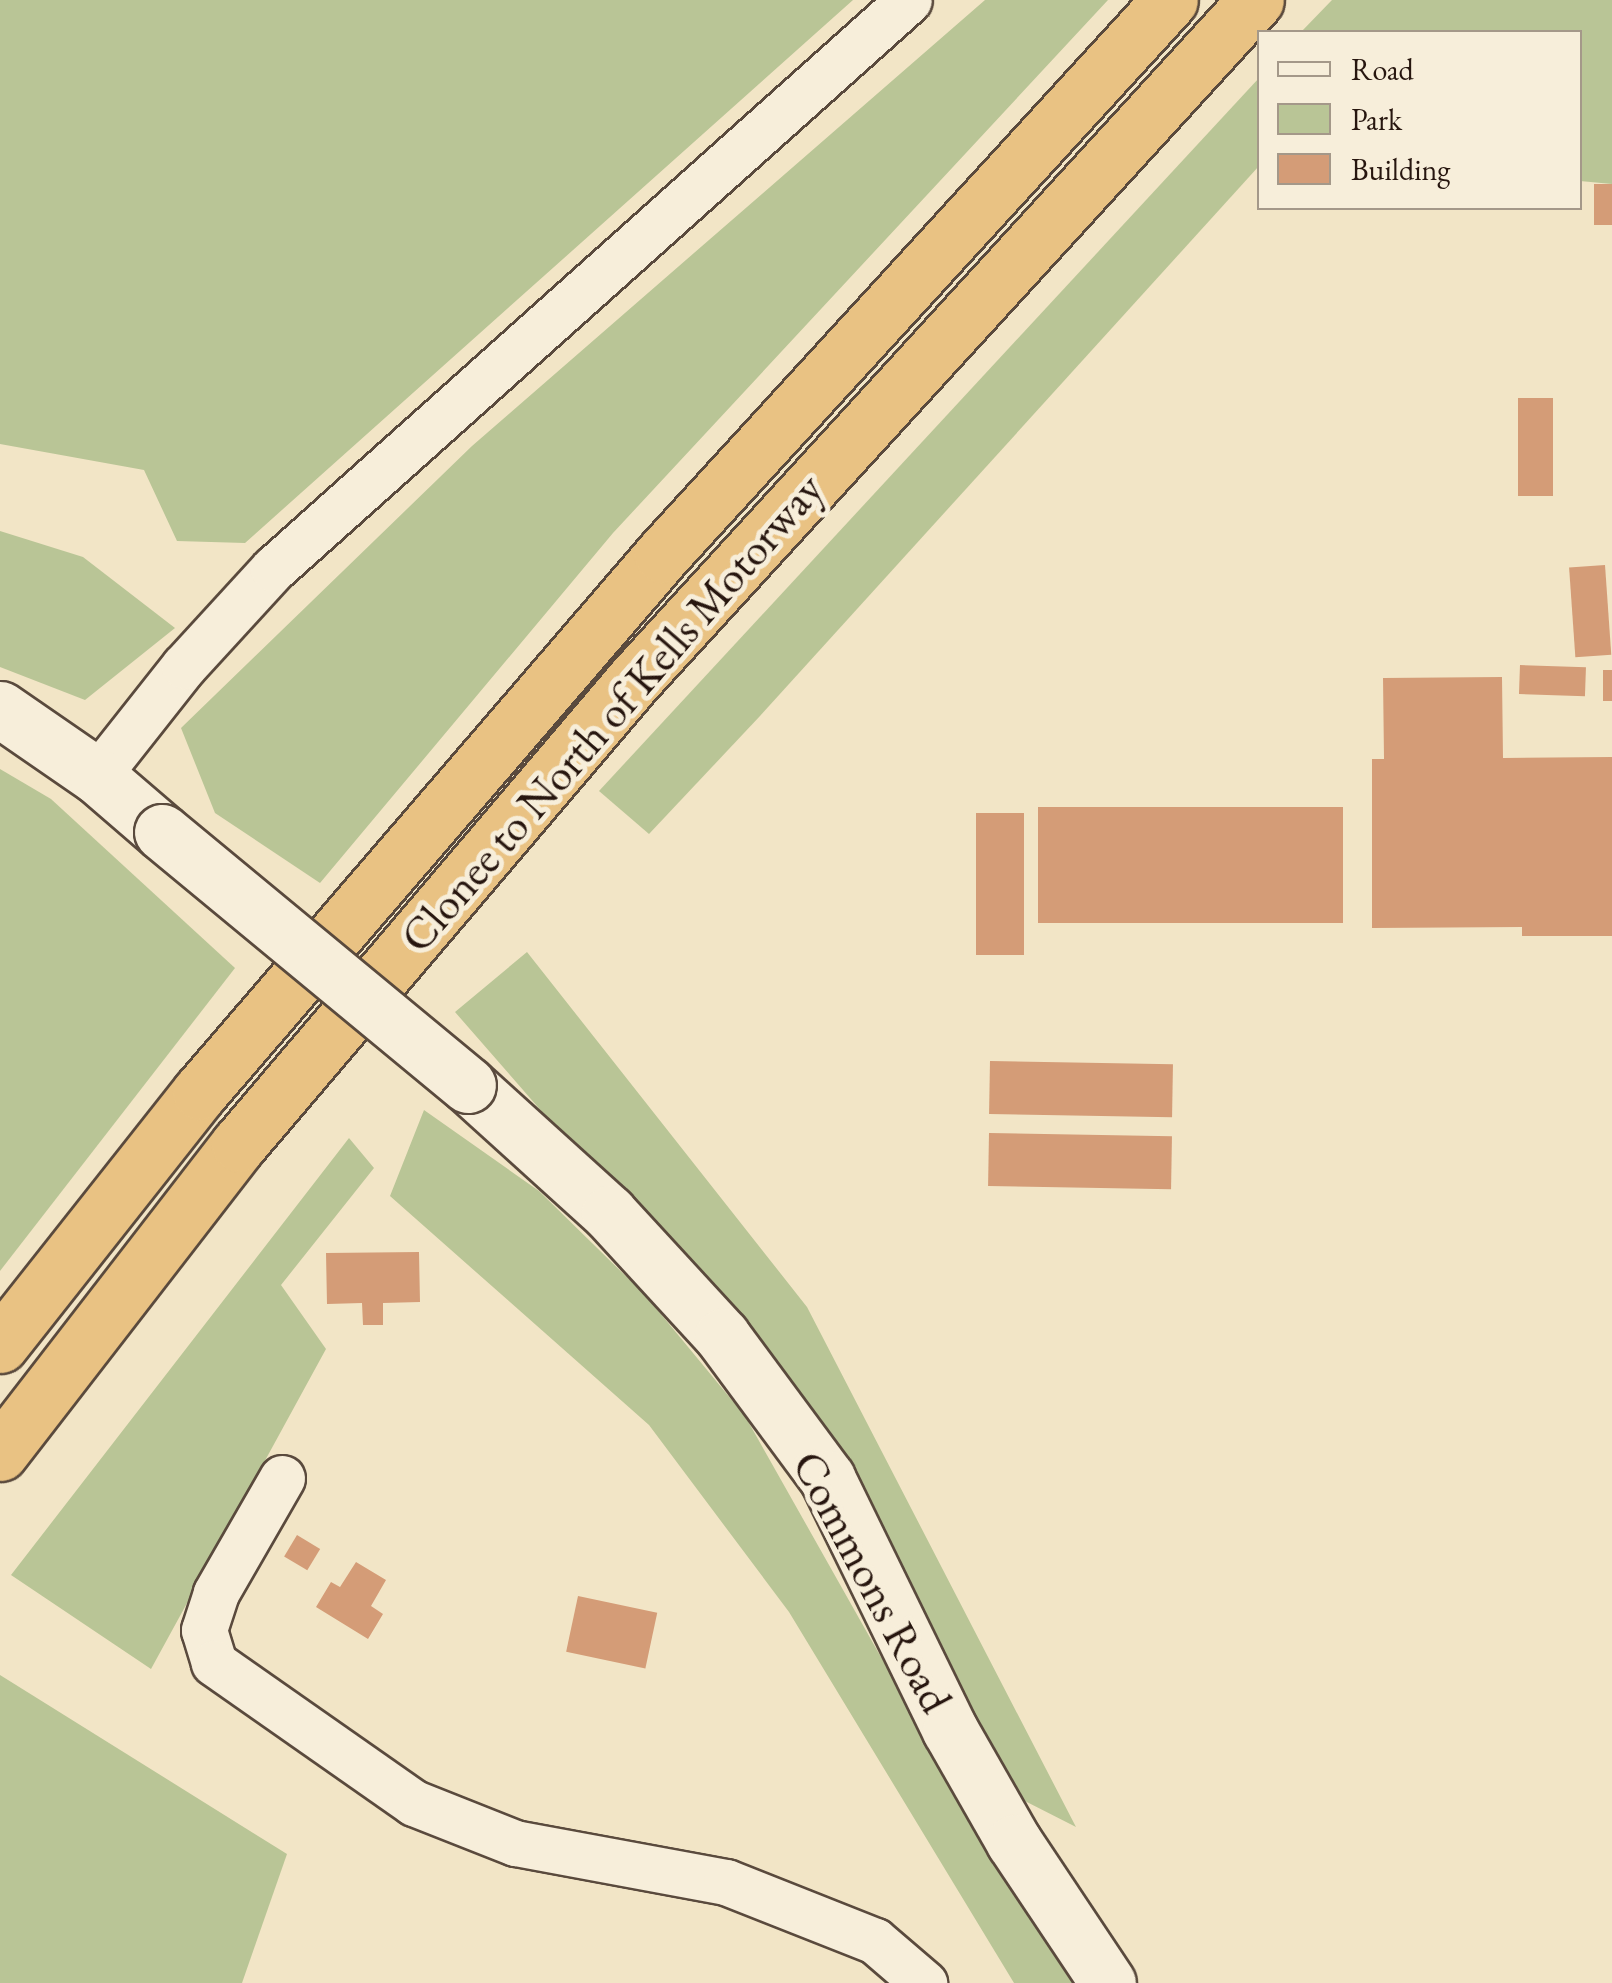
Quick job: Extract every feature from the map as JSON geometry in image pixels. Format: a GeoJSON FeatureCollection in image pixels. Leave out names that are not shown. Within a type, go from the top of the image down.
{"type":"FeatureCollection","features":[{"type":"Feature","properties":{"kind":"highway","name":"Clonee to North of Kells Motorway"},"geometry":{"type":"LineString","coordinates":[[0,1345],[200,1092],[662,555],[1170,0]]}},
{"type":"Feature","properties":{"kind":"highway","name":"Clonee to North of Kells Motorway"},"geometry":{"type":"LineString","coordinates":[[0,1453],[239,1144],[632,682],[1256,0]]}},
{"type":"Feature","properties":{"kind":"street"},"geometry":{"type":"LineString","coordinates":[[96,776],[184,666],[274,569],[909,0]]}},
{"type":"Feature","properties":{"kind":"street","name":"Commons Road"},"geometry":{"type":"LineString","coordinates":[[0,709],[96,776],[468,1086],[609,1213],[709,1322],[826,1478],[950,1730],[1014,1842],[1108,1983]]}},
{"type":"Feature","properties":{"kind":"street"},"geometry":{"type":"LineString","coordinates":[[282,1478],[216,1594],[204,1630],[214,1663],[414,1803],[515,1843],[726,1882],[874,1942],[924,1983]]}},
{"type":"Feature","properties":{"kind":"green space"},"geometry":{"type":"Polygon","coordinates":[[[0,0],[853,0],[245,543],[177,541],[144,470],[0,444],[0,0]]]}},
{"type":"Feature","properties":{"kind":"green space"},"geometry":{"type":"Polygon","coordinates":[[[985,0],[1108,0],[613,533],[320,883],[215,813],[181,728],[472,446],[985,0]]]}},
{"type":"Feature","properties":{"kind":"green space"},"geometry":{"type":"Polygon","coordinates":[[[1332,0],[1612,0],[1612,184],[1582,181],[1582,30],[1303,30],[1332,0]]]}},
{"type":"Feature","properties":{"kind":"green space"},"geometry":{"type":"Polygon","coordinates":[[[1257,80],[1257,168],[760,716],[649,834],[599,791],[1257,80]]]}},
{"type":"Feature","properties":{"kind":"green space"},"geometry":{"type":"Polygon","coordinates":[[[0,531],[83,557],[175,628],[85,700],[0,667],[0,531]]]}},
{"type":"Feature","properties":{"kind":"green space"},"geometry":{"type":"Polygon","coordinates":[[[0,769],[51,799],[235,968],[0,1271],[0,769]]]}},
{"type":"Feature","properties":{"kind":"green space"},"geometry":{"type":"Polygon","coordinates":[[[527,952],[807,1307],[1076,1827],[1003,1790],[855,1471],[455,1012],[527,952]]]}},
{"type":"Feature","properties":{"kind":"green space"},"geometry":{"type":"Polygon","coordinates":[[[424,1110],[539,1191],[646,1296],[745,1416],[904,1698],[1091,1983],[1014,1983],[789,1612],[649,1425],[390,1196],[424,1110]]]}},
{"type":"Feature","properties":{"kind":"green space"},"geometry":{"type":"Polygon","coordinates":[[[349,1138],[374,1168],[281,1285],[326,1349],[151,1669],[11,1575],[349,1138]]]}},
{"type":"Feature","properties":{"kind":"green space"},"geometry":{"type":"Polygon","coordinates":[[[0,1675],[287,1854],[242,1983],[0,1983],[0,1675]]]}},
{"type":"Feature","properties":{"kind":"building"},"geometry":{"type":"Polygon","coordinates":[[[1594,184],[1612,184],[1612,225],[1594,225],[1594,184]]]}},
{"type":"Feature","properties":{"kind":"building"},"geometry":{"type":"Polygon","coordinates":[[[1518,398],[1553,398],[1553,496],[1518,496],[1518,398]]]}},
{"type":"Feature","properties":{"kind":"building"},"geometry":{"type":"Polygon","coordinates":[[[1605,565],[1611,655],[1575,657],[1569,568],[1605,565]]]}},
{"type":"Feature","properties":{"kind":"building"},"geometry":{"type":"Polygon","coordinates":[[[1520,665],[1586,667],[1585,696],[1519,694],[1520,665]]]}},
{"type":"Feature","properties":{"kind":"building"},"geometry":{"type":"Polygon","coordinates":[[[1603,670],[1612,670],[1612,701],[1603,701],[1603,670]]]}},
{"type":"Feature","properties":{"kind":"building"},"geometry":{"type":"Polygon","coordinates":[[[1502,677],[1503,758],[1612,757],[1612,936],[1522,936],[1522,927],[1372,928],[1372,759],[1384,759],[1383,678],[1502,677]]]}},
{"type":"Feature","properties":{"kind":"building"},"geometry":{"type":"Polygon","coordinates":[[[1038,807],[1343,807],[1343,923],[1038,923],[1038,807]]]}},
{"type":"Feature","properties":{"kind":"building"},"geometry":{"type":"Polygon","coordinates":[[[976,813],[1024,813],[1024,955],[976,955],[976,813]]]}},
{"type":"Feature","properties":{"kind":"building"},"geometry":{"type":"Polygon","coordinates":[[[990,1061],[1173,1064],[1172,1117],[989,1114],[990,1061]]]}},
{"type":"Feature","properties":{"kind":"building"},"geometry":{"type":"Polygon","coordinates":[[[989,1133],[1172,1136],[1171,1189],[988,1186],[989,1133]]]}},
{"type":"Feature","properties":{"kind":"building"},"geometry":{"type":"Polygon","coordinates":[[[419,1252],[420,1302],[383,1303],[383,1325],[363,1325],[362,1303],[327,1304],[326,1253],[419,1252]]]}},
{"type":"Feature","properties":{"kind":"building"},"geometry":{"type":"Polygon","coordinates":[[[297,1535],[320,1549],[307,1570],[284,1556],[297,1535]]]}},
{"type":"Feature","properties":{"kind":"building"},"geometry":{"type":"Polygon","coordinates":[[[356,1562],[386,1580],[371,1606],[383,1614],[368,1639],[316,1607],[331,1582],[340,1587],[356,1562]]]}},
{"type":"Feature","properties":{"kind":"building"},"geometry":{"type":"Polygon","coordinates":[[[578,1596],[657,1613],[645,1669],[566,1652],[578,1596]]]}}]}
